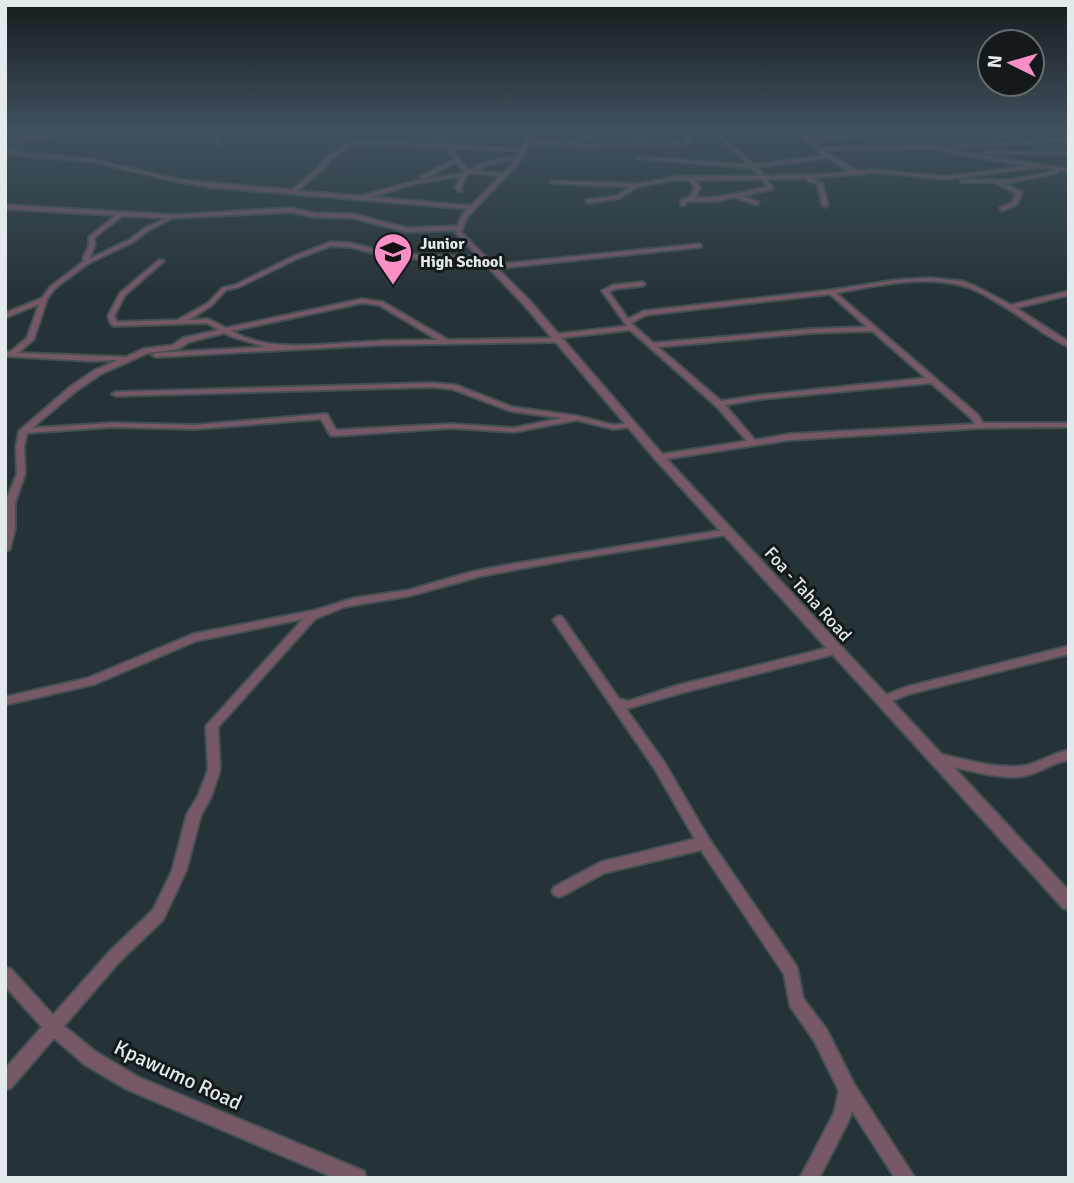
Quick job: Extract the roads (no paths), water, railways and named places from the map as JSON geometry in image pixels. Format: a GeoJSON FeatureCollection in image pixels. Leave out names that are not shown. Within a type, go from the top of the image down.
{"type":"FeatureCollection","features":[{"type":"Feature","properties":{"kind":"street"},"geometry":{"type":"LineString","coordinates":[[207,183],[471,207]]}},
{"type":"Feature","properties":{"kind":"street"},"geometry":{"type":"LineString","coordinates":[[293,192],[303,183]]}},
{"type":"Feature","properties":{"kind":"street"},"geometry":{"type":"LineString","coordinates":[[359,199],[410,183]]}},
{"type":"Feature","properties":{"kind":"street"},"geometry":{"type":"LineString","coordinates":[[460,190],[458,187],[461,183]]}},
{"type":"Feature","properties":{"kind":"street"},"geometry":{"type":"LineString","coordinates":[[5,207],[175,217],[291,210],[315,215],[353,216],[407,230],[458,228],[471,207],[496,183]]}},
{"type":"Feature","properties":{"kind":"street"},"geometry":{"type":"LineString","coordinates":[[579,183],[640,186]]}},
{"type":"Feature","properties":{"kind":"street"},"geometry":{"type":"LineString","coordinates":[[588,201],[618,197],[629,188],[654,183]]}},
{"type":"Feature","properties":{"kind":"street"},"geometry":{"type":"LineString","coordinates":[[691,200],[697,188],[694,183]]}},
{"type":"Feature","properties":{"kind":"street"},"geometry":{"type":"LineString","coordinates":[[683,204],[683,201],[736,196],[771,188],[767,183]]}},
{"type":"Feature","properties":{"kind":"street"},"geometry":{"type":"LineString","coordinates":[[820,183],[825,205]]}},
{"type":"Feature","properties":{"kind":"street"},"geometry":{"type":"LineString","coordinates":[[994,183],[1019,192],[1015,203],[1002,209]]}},
{"type":"Feature","properties":{"kind":"street"},"geometry":{"type":"LineString","coordinates":[[736,196],[757,203]]}},
{"type":"Feature","properties":{"kind":"street"},"geometry":{"type":"LineString","coordinates":[[88,262],[86,258],[92,245],[91,238],[120,215]]}},
{"type":"Feature","properties":{"kind":"street"},"geometry":{"type":"LineString","coordinates":[[9,354],[30,339],[44,299],[52,288],[88,262],[131,241],[147,229],[175,217]]}},
{"type":"Feature","properties":{"kind":"street","name":"Foa - Taha Road"},"geometry":{"type":"LineString","coordinates":[[458,228],[461,236],[527,303],[659,457],[835,650],[1061,886],[1069,903]]}},
{"type":"Feature","properties":{"kind":"street"},"geometry":{"type":"LineString","coordinates":[[178,323],[210,304],[224,289],[237,286],[323,245],[350,245],[393,256],[484,259]]}},
{"type":"Feature","properties":{"kind":"street"},"geometry":{"type":"LineString","coordinates":[[491,267],[699,246]]}},
{"type":"Feature","properties":{"kind":"street"},"geometry":{"type":"LineString","coordinates":[[161,261],[122,293],[111,316],[114,324],[208,321],[223,331],[285,350]]}},
{"type":"Feature","properties":{"kind":"street"},"geometry":{"type":"LineString","coordinates":[[9,354],[91,359],[558,338],[630,325],[644,313],[867,286],[942,280],[963,283],[1010,307],[1069,345]]}},
{"type":"Feature","properties":{"kind":"street"},"geometry":{"type":"LineString","coordinates":[[642,284],[612,287],[605,291],[630,325],[719,404],[752,441]]}},
{"type":"Feature","properties":{"kind":"street"},"geometry":{"type":"LineString","coordinates":[[831,292],[974,416],[981,426]]}},
{"type":"Feature","properties":{"kind":"street"},"geometry":{"type":"LineString","coordinates":[[1010,307],[1069,293]]}},
{"type":"Feature","properties":{"kind":"street"},"geometry":{"type":"LineString","coordinates":[[5,316],[44,299]]}},
{"type":"Feature","properties":{"kind":"street"},"geometry":{"type":"LineString","coordinates":[[5,549],[10,529],[10,503],[21,474],[20,447],[23,431],[83,380],[130,357],[223,331],[346,303],[373,301],[381,303],[445,341]]}},
{"type":"Feature","properties":{"kind":"street"},"geometry":{"type":"LineString","coordinates":[[654,345],[811,331],[874,329]]}},
{"type":"Feature","properties":{"kind":"street"},"geometry":{"type":"LineString","coordinates":[[719,404],[761,397],[933,380]]}},
{"type":"Feature","properties":{"kind":"street"},"geometry":{"type":"LineString","coordinates":[[116,394],[432,385],[453,387],[510,409],[577,418],[613,427],[632,425]]}},
{"type":"Feature","properties":{"kind":"street"},"geometry":{"type":"LineString","coordinates":[[23,431],[112,425],[195,427],[324,416],[333,433],[451,426],[513,430],[577,418]]}},
{"type":"Feature","properties":{"kind":"street"},"geometry":{"type":"LineString","coordinates":[[659,457],[752,441],[981,426],[1069,425]]}},
{"type":"Feature","properties":{"kind":"street"},"geometry":{"type":"LineString","coordinates":[[5,701],[91,681],[193,638],[374,597],[399,595],[475,574],[578,553],[729,532]]}},
{"type":"Feature","properties":{"kind":"street"},"geometry":{"type":"LineString","coordinates":[[5,1082],[116,956],[158,915],[179,871],[194,814],[214,770],[212,726],[311,617],[320,611]]}},
{"type":"Feature","properties":{"kind":"street"},"geometry":{"type":"LineString","coordinates":[[558,621],[659,765],[704,842],[791,972],[796,1001],[821,1037],[848,1090],[906,1178]]}},
{"type":"Feature","properties":{"kind":"street"},"geometry":{"type":"LineString","coordinates":[[617,703],[629,705],[675,690],[835,650]]}},
{"type":"Feature","properties":{"kind":"street"},"geometry":{"type":"LineString","coordinates":[[882,701],[906,691],[1069,650]]}},
{"type":"Feature","properties":{"kind":"street"},"geometry":{"type":"LineString","coordinates":[[936,758],[995,769],[1025,771],[1056,756],[1069,755]]}},
{"type":"Feature","properties":{"kind":"street"},"geometry":{"type":"LineString","coordinates":[[559,891],[601,868],[704,842]]}},
{"type":"Feature","properties":{"kind":"street","name":"Kpawumo Road"},"geometry":{"type":"LineString","coordinates":[[5,974],[53,1027],[90,1058],[132,1083],[357,1178]]}},
{"type":"Feature","properties":{"kind":"street"},"geometry":{"type":"LineString","coordinates":[[809,1178],[842,1116],[848,1090]]}},
{"type":"Feature","properties":{"kind":"place","name":"Junior High School"},"geometry":{"type":"Point","coordinates":[393,286]}}]}
